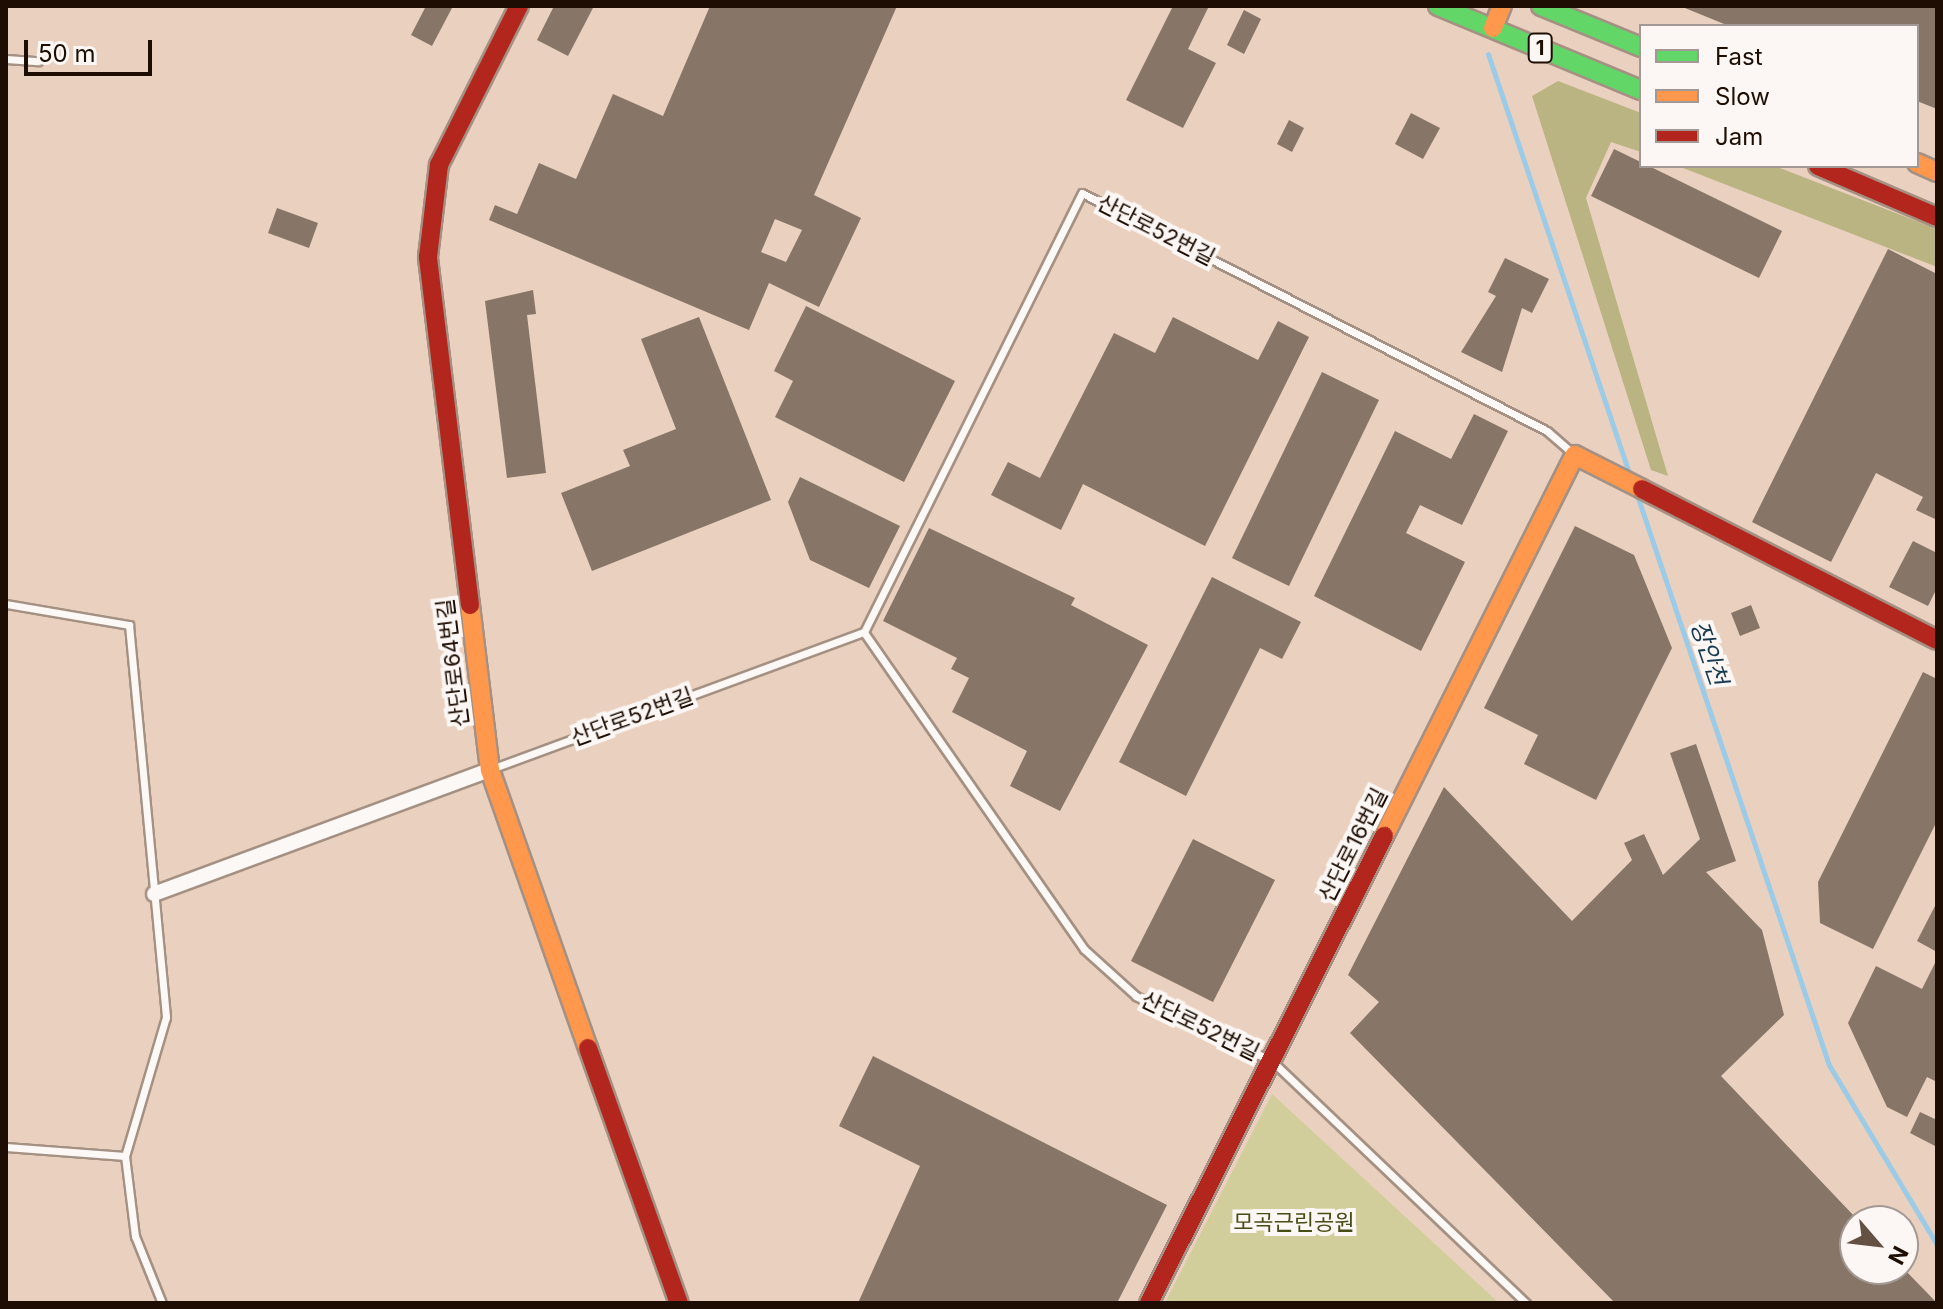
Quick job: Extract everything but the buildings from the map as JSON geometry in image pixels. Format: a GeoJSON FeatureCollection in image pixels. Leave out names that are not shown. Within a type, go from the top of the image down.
{"type":"FeatureCollection","features":[{"type":"Feature","properties":{"kind":"street","name":"산단로64번길"},"geometry":{"type":"LineString","coordinates":[[519,6],[439,165],[428,257],[490,770],[679,1303]]}},
{"type":"Feature","properties":{"kind":"street","name":"1"},"geometry":{"type":"LineString","coordinates":[[1438,6],[1639,89]]}},
{"type":"Feature","properties":{"kind":"street"},"geometry":{"type":"LineString","coordinates":[[1493,28],[1502,6]]}},
{"type":"Feature","properties":{"kind":"street","name":"1"},"geometry":{"type":"LineString","coordinates":[[1541,6],[1639,46]]}},
{"type":"Feature","properties":{"kind":"street"},"geometry":{"type":"LineString","coordinates":[[1823,168],[1937,217]]}},
{"type":"Feature","properties":{"kind":"street"},"geometry":{"type":"LineString","coordinates":[[1575,455],[1690,517],[1937,640]]}},
{"type":"Feature","properties":{"kind":"street","name":"산단로16번길"},"geometry":{"type":"LineString","coordinates":[[1149,1303],[1575,455]]}},
{"type":"Feature","properties":{"kind":"street"},"geometry":{"type":"LineString","coordinates":[[154,894],[490,770]]}},
{"type":"Feature","properties":{"kind":"lane"},"geometry":{"type":"LineString","coordinates":[[6,59],[38,61]]}},
{"type":"Feature","properties":{"kind":"lane","name":"산단로52번길"},"geometry":{"type":"LineString","coordinates":[[490,770],[864,632],[1082,193],[1547,431],[1575,455]]}},
{"type":"Feature","properties":{"kind":"lane"},"geometry":{"type":"LineString","coordinates":[[6,604],[129,625],[166,1017],[125,1156],[135,1236],[162,1303]]}},
{"type":"Feature","properties":{"kind":"lane","name":"산단로52번길"},"geometry":{"type":"LineString","coordinates":[[864,632],[1084,949],[1136,996],[1272,1061],[1526,1303]]}},
{"type":"Feature","properties":{"kind":"lane"},"geometry":{"type":"LineString","coordinates":[[6,1147],[125,1156]]}},
{"type":"Feature","properties":{"kind":"green space","name":"모곡근린공원"},"geometry":{"type":"Polygon","coordinates":[[[1272,1094],[1499,1303],[1165,1303],[1272,1094]]]}},
{"type":"Feature","properties":{"kind":"shaded area"},"geometry":{"type":"Polygon","coordinates":[[[1558,81],[1639,112],[1639,151],[1611,142],[1586,198],[1668,476],[1651,470],[1532,96],[1558,81]]]}},
{"type":"Feature","properties":{"kind":"shaded area"},"geometry":{"type":"Polygon","coordinates":[[[1683,168],[1780,168],[1937,229],[1937,267],[1683,168]]]}},
{"type":"Feature","properties":{"kind":"waterway","name":"장안천"},"geometry":{"type":"LineString","coordinates":[[1488,54],[1630,475]]}},
{"type":"Feature","properties":{"kind":"waterway","name":"장안천"},"geometry":{"type":"LineString","coordinates":[[1636,492],[1829,1065],[1937,1245]]}},
{"type":"Feature","properties":{"kind":"traffic: fast"},"geometry":{"type":"LineString","coordinates":[[1438,6],[1639,89]]}},
{"type":"Feature","properties":{"kind":"traffic: fast"},"geometry":{"type":"LineString","coordinates":[[1541,6],[1639,46]]}},
{"type":"Feature","properties":{"kind":"traffic: slow"},"geometry":{"type":"LineString","coordinates":[[1493,28],[1502,6]]}},
{"type":"Feature","properties":{"kind":"traffic: slow"},"geometry":{"type":"LineString","coordinates":[[1919,164],[1937,172]]}},
{"type":"Feature","properties":{"kind":"traffic: slow"},"geometry":{"type":"LineString","coordinates":[[1384,836],[1575,455],[1642,489]]}},
{"type":"Feature","properties":{"kind":"traffic: slow"},"geometry":{"type":"LineString","coordinates":[[470,605],[490,770],[588,1048]]}},
{"type":"Feature","properties":{"kind":"traffic: jam"},"geometry":{"type":"LineString","coordinates":[[470,605],[428,257],[439,165],[519,6]]}},
{"type":"Feature","properties":{"kind":"traffic: jam"},"geometry":{"type":"LineString","coordinates":[[1823,168],[1937,217]]}},
{"type":"Feature","properties":{"kind":"traffic: jam"},"geometry":{"type":"LineString","coordinates":[[1642,489],[1937,640]]}},
{"type":"Feature","properties":{"kind":"traffic: jam"},"geometry":{"type":"LineString","coordinates":[[1149,1303],[1384,836]]}},
{"type":"Feature","properties":{"kind":"traffic: jam"},"geometry":{"type":"LineString","coordinates":[[588,1048],[679,1303]]}}]}
